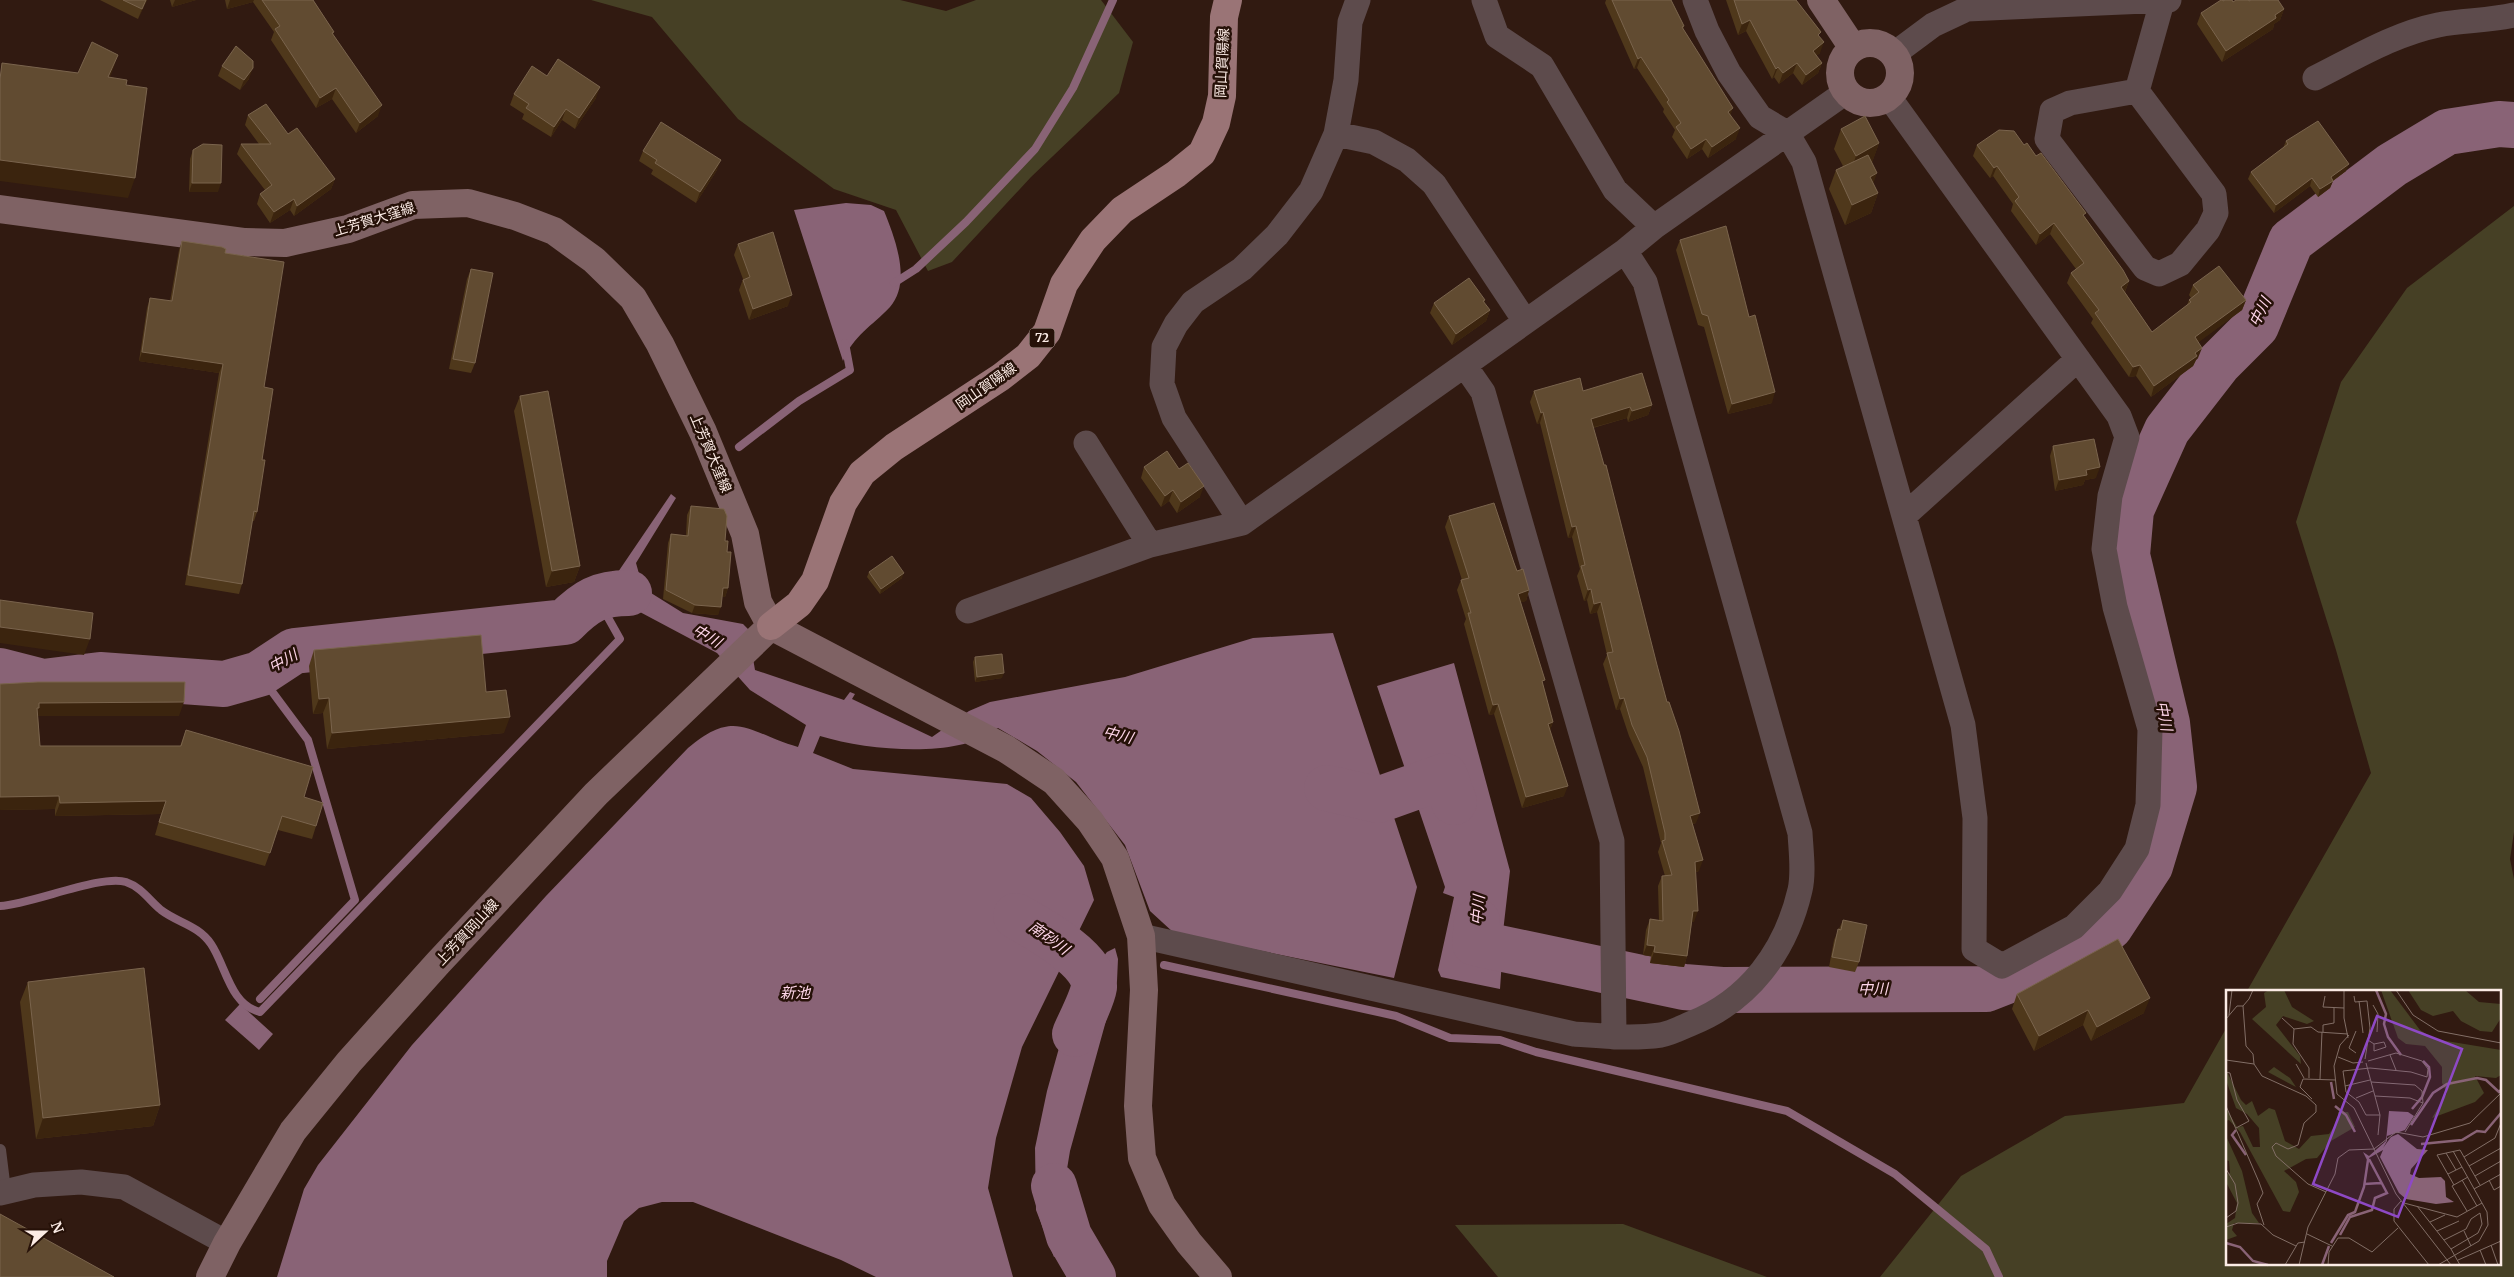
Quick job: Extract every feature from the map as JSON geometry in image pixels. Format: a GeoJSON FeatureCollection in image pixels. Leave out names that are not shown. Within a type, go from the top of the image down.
{"type":"FeatureCollection","features":[{"type":"Feature","properties":{"kind":"main road","name":"岡山賀陽線"},"geometry":{"type":"LineString","coordinates":[[766,631],[798,604],[815,581],[843,503],[862,473],[894,447],[1001,377],[1028,356],[1047,332],[1064,284],[1093,240],[1122,210],[1176,174],[1202,153],[1216,123],[1222,96],[1224,17],[1228,0]]}},
{"type":"Feature","properties":{"kind":"main road"},"geometry":{"type":"LineString","coordinates":[[1825,4],[1853,48]]}},
{"type":"Feature","properties":{"kind":"main road"},"geometry":{"type":"LineString","coordinates":[[1870,42],[1887,48],[1894,54],[1898,61],[1901,77],[1899,85],[1889,98],[1871,104],[1862,102],[1846,92],[1841,83],[1841,64],[1853,48],[1870,42]]}},
{"type":"Feature","properties":{"kind":"main road","name":"上芳賀大窪線"},"geometry":{"type":"LineString","coordinates":[[0,209],[246,242],[286,243],[348,228],[413,205],[468,202],[515,216],[554,231],[594,260],[633,298],[660,344],[703,432],[745,534],[758,602],[766,631]]}},
{"type":"Feature","properties":{"kind":"main road","name":"上芳賀岡山線"},"geometry":{"type":"LineString","coordinates":[[210,1277],[227,1243],[293,1131],[349,1062],[438,962],[596,794],[766,631]]}},
{"type":"Feature","properties":{"kind":"main road"},"geometry":{"type":"LineString","coordinates":[[766,631],[984,738],[1054,781],[1090,822],[1115,858],[1142,936],[1144,990],[1138,1106],[1142,1158],[1162,1205],[1189,1243],[1218,1277]]}},
{"type":"Feature","properties":{"kind":"street"},"geometry":{"type":"LineString","coordinates":[[1242,523],[1174,418],[1162,384],[1164,347],[1176,324],[1193,302],[1242,270],[1277,235],[1311,191],[1336,134],[1346,80],[1350,22],[1358,0]]}},
{"type":"Feature","properties":{"kind":"street"},"geometry":{"type":"LineString","coordinates":[[1484,0],[1497,36],[1542,66],[1615,190],[1654,228]]}},
{"type":"Feature","properties":{"kind":"street"},"geometry":{"type":"LineString","coordinates":[[1695,0],[1707,31],[1729,73],[1760,117],[1787,133],[1804,162],[1962,725],[1975,818],[1974,949],[2002,966],[2074,927],[2110,891],[2137,849],[2148,805],[2150,729],[2115,607],[2104,549],[2110,496],[2127,437],[2119,416],[1889,98]]}},
{"type":"Feature","properties":{"kind":"street"},"geometry":{"type":"LineString","coordinates":[[1894,54],[1933,25],[1967,9],[2165,1],[2136,91]]}},
{"type":"Feature","properties":{"kind":"street"},"geometry":{"type":"LineString","coordinates":[[2315,78],[2402,35],[2439,25],[2495,20],[2514,15]]}},
{"type":"Feature","properties":{"kind":"street"},"geometry":{"type":"LineString","coordinates":[[2136,91],[2214,194],[2216,212],[2208,230],[2180,264],[2159,274],[2145,268],[2047,139],[2052,111],[2070,102],[2136,91]]}},
{"type":"Feature","properties":{"kind":"street"},"geometry":{"type":"LineString","coordinates":[[968,610],[1150,545],[1242,523],[1465,366],[1524,321],[1846,92]]}},
{"type":"Feature","properties":{"kind":"street"},"geometry":{"type":"LineString","coordinates":[[1336,134],[1374,142],[1407,160],[1434,184],[1524,321]]}},
{"type":"Feature","properties":{"kind":"street"},"geometry":{"type":"LineString","coordinates":[[1142,936],[1574,1034],[1614,1037],[1662,1035],[1698,1021],[1733,1002],[1757,978],[1784,938],[1801,888],[1800,833],[1645,282],[1625,251]]}},
{"type":"Feature","properties":{"kind":"street"},"geometry":{"type":"LineString","coordinates":[[1904,516],[2078,359]]}},
{"type":"Feature","properties":{"kind":"street"},"geometry":{"type":"LineString","coordinates":[[1465,366],[1484,392],[1612,841],[1614,1037]]}},
{"type":"Feature","properties":{"kind":"street"},"geometry":{"type":"LineString","coordinates":[[1086,442],[1150,545]]}},
{"type":"Feature","properties":{"kind":"street"},"geometry":{"type":"LineString","coordinates":[[2,1189],[81,1182],[124,1187],[227,1243]]}},
{"type":"Feature","properties":{"kind":"lane"},"geometry":{"type":"LineString","coordinates":[[0,1150],[2,1189]]}},
{"type":"Feature","properties":{"kind":"shaded area"},"geometry":{"type":"Polygon","coordinates":[[[591,0],[900,0],[946,11],[976,0],[1101,0],[1133,42],[1119,93],[1031,177],[952,262],[928,271],[896,210],[834,189],[738,119],[652,17],[591,0]]]}},
{"type":"Feature","properties":{"kind":"shaded area"},"geometry":{"type":"Polygon","coordinates":[[[2514,206],[2514,832],[2510,859],[2514,879],[2514,1277],[1880,1277],[1961,1176],[2065,1116],[2184,1103],[2226,1029],[2226,1264],[2502,1264],[2502,990],[2248,990],[2371,773],[2336,650],[2296,522],[2341,382],[2407,288],[2514,206]]]}},
{"type":"Feature","properties":{"kind":"shaded area"},"geometry":{"type":"Polygon","coordinates":[[[1623,1224],[1767,1277],[1498,1277],[1455,1225],[1623,1224]]]}},
{"type":"Feature","properties":{"kind":"water"},"geometry":{"type":"Polygon","coordinates":[[[846,203],[871,205],[884,211],[897,247],[901,273],[897,297],[890,307],[852,345],[843,361],[794,210],[846,203]]]}},
{"type":"Feature","properties":{"kind":"water","name":"新池"},"geometry":{"type":"Polygon","coordinates":[[[671,494],[676,498],[636,563],[643,588],[683,613],[743,624],[748,629],[755,670],[844,700],[850,692],[855,694],[852,699],[932,737],[969,711],[990,702],[1125,677],[1253,638],[1333,633],[1417,887],[1394,978],[1174,933],[1150,911],[1125,845],[1076,782],[1037,751],[998,728],[964,744],[926,749],[889,748],[853,744],[820,736],[813,753],[853,769],[1007,784],[1031,798],[1060,832],[1084,866],[1094,900],[1022,1047],[996,1138],[988,1188],[1013,1277],[876,1277],[841,1260],[693,1202],[662,1202],[639,1208],[624,1221],[607,1261],[607,1277],[277,1277],[304,1189],[318,1165],[412,1045],[546,896],[688,748],[704,736],[718,729],[731,726],[754,730],[798,747],[806,725],[750,690],[717,653],[623,603],[589,607],[580,613],[573,626],[572,613],[578,600],[588,595],[589,588],[586,584],[616,575],[671,494]]]}},
{"type":"Feature","properties":{"kind":"water"},"geometry":{"type":"Polygon","coordinates":[[[1454,663],[1510,871],[1503,932],[1516,943],[1515,957],[1502,960],[1500,989],[1441,977],[1438,970],[1454,897],[1443,893],[1445,887],[1377,686],[1454,663]]]}},
{"type":"Feature","properties":{"kind":"water"},"geometry":{"type":"Polygon","coordinates":[[[1115,948],[1118,959],[1117,981],[1070,1151],[1065,1181],[1072,1208],[1093,1236],[1054,1257],[1036,1210],[1035,1148],[1047,1091],[1059,1048],[1096,966],[1107,952],[1115,948]]]}},
{"type":"Feature","properties":{"kind":"water"},"geometry":{"type":"Polygon","coordinates":[[[240,1004],[273,1034],[259,1050],[225,1020],[240,1004]]]}},
{"type":"Feature","properties":{"kind":"building"},"geometry":{"type":"Polygon","coordinates":[[[123,0],[146,0],[142,9],[123,0]]]}},
{"type":"Feature","properties":{"kind":"building"},"geometry":{"type":"Polygon","coordinates":[[[262,0],[313,0],[334,32],[332,33],[382,105],[360,123],[336,88],[320,98],[275,29],[280,26],[262,0]]]}},
{"type":"Feature","properties":{"kind":"building"},"geometry":{"type":"Polygon","coordinates":[[[1612,0],[1671,0],[1684,26],[1682,27],[1733,108],[1728,112],[1740,128],[1712,147],[1706,139],[1691,149],[1676,127],[1681,123],[1667,102],[1669,100],[1641,57],[1638,59],[1612,0]]]}},
{"type":"Feature","properties":{"kind":"building"},"geometry":{"type":"Polygon","coordinates":[[[1734,0],[1796,0],[1821,32],[1818,35],[1824,42],[1813,51],[1822,63],[1806,75],[1797,63],[1783,73],[1778,67],[1776,69],[1750,20],[1742,24],[1734,0]]]}},
{"type":"Feature","properties":{"kind":"building"},"geometry":{"type":"Polygon","coordinates":[[[2221,0],[2232,0],[2233,2],[2236,0],[2278,0],[2284,9],[2275,15],[2276,18],[2226,51],[2201,13],[2221,0]]]}},
{"type":"Feature","properties":{"kind":"building"},"geometry":{"type":"Polygon","coordinates":[[[92,42],[118,55],[108,77],[127,80],[126,85],[147,88],[135,178],[0,160],[0,79],[2,63],[78,73],[92,42]]]}},
{"type":"Feature","properties":{"kind":"building"},"geometry":{"type":"Polygon","coordinates":[[[236,46],[253,61],[253,68],[244,80],[222,66],[236,46]]]}},
{"type":"Feature","properties":{"kind":"building"},"geometry":{"type":"Polygon","coordinates":[[[558,59],[600,87],[579,118],[566,109],[554,127],[526,108],[529,104],[514,94],[532,66],[547,76],[558,59]]]}},
{"type":"Feature","properties":{"kind":"building"},"geometry":{"type":"Polygon","coordinates":[[[266,104],[288,134],[297,128],[335,179],[297,206],[294,199],[274,212],[260,194],[272,185],[241,144],[271,144],[248,115],[266,104]]]}},
{"type":"Feature","properties":{"kind":"building"},"geometry":{"type":"Polygon","coordinates":[[[1865,116],[1879,143],[1856,156],[1841,129],[1865,116]]]}},
{"type":"Feature","properties":{"kind":"building"},"geometry":{"type":"Polygon","coordinates":[[[2318,121],[2349,164],[2331,177],[2333,181],[2320,189],[2312,178],[2276,205],[2251,172],[2288,144],[2286,141],[2318,121]]]}},
{"type":"Feature","properties":{"kind":"building"},"geometry":{"type":"Polygon","coordinates":[[[661,122],[721,160],[700,192],[655,163],[657,160],[643,151],[661,122]]]}},
{"type":"Feature","properties":{"kind":"building"},"geometry":{"type":"Polygon","coordinates":[[[1999,130],[2014,131],[2024,145],[2027,143],[2036,156],[2041,153],[2086,213],[2083,215],[2123,270],[2129,281],[2121,287],[2152,332],[2191,302],[2189,300],[2199,292],[2193,285],[2219,266],[2246,300],[2195,337],[2202,348],[2195,353],[2197,356],[2154,386],[2140,365],[2133,367],[2095,313],[2099,310],[2071,273],[2084,263],[2054,223],[2040,234],[2015,201],[2019,197],[1997,166],[1994,168],[1977,145],[1999,130]]]}},
{"type":"Feature","properties":{"kind":"building"},"geometry":{"type":"Polygon","coordinates":[[[203,144],[222,145],[221,183],[192,183],[193,150],[203,144]]]}},
{"type":"Feature","properties":{"kind":"building"},"geometry":{"type":"Polygon","coordinates":[[[1868,155],[1877,173],[1870,177],[1878,193],[1852,205],[1836,170],[1868,155]]]}},
{"type":"Feature","properties":{"kind":"building"},"geometry":{"type":"Polygon","coordinates":[[[1726,226],[1749,317],[1755,315],[1775,392],[1732,404],[1708,316],[1702,314],[1680,240],[1726,226]]]}},
{"type":"Feature","properties":{"kind":"building"},"geometry":{"type":"Polygon","coordinates":[[[773,232],[792,295],[753,309],[743,280],[750,277],[738,244],[773,232]]]}},
{"type":"Feature","properties":{"kind":"building"},"geometry":{"type":"Polygon","coordinates":[[[182,241],[222,247],[226,249],[225,253],[284,262],[264,387],[273,389],[262,460],[265,460],[257,512],[254,511],[242,584],[188,575],[223,364],[142,352],[150,298],[172,301],[182,241]]]}},
{"type":"Feature","properties":{"kind":"building"},"geometry":{"type":"Polygon","coordinates":[[[471,269],[493,273],[475,363],[453,359],[471,269]]]}},
{"type":"Feature","properties":{"kind":"building"},"geometry":{"type":"Polygon","coordinates":[[[1469,278],[1490,310],[1456,334],[1434,303],[1469,278]]]}},
{"type":"Feature","properties":{"kind":"building"},"geometry":{"type":"Polygon","coordinates":[[[1642,373],[1652,405],[1632,411],[1630,407],[1591,419],[1604,465],[1606,465],[1667,702],[1669,702],[1679,731],[1700,813],[1690,816],[1703,860],[1695,862],[1698,911],[1693,911],[1687,956],[1654,952],[1655,946],[1647,945],[1650,919],[1663,921],[1662,876],[1672,875],[1662,841],[1665,840],[1665,833],[1647,757],[1632,725],[1624,698],[1620,699],[1607,653],[1613,652],[1601,602],[1594,604],[1591,589],[1588,590],[1581,566],[1585,565],[1576,526],[1572,527],[1543,412],[1541,413],[1534,391],[1580,378],[1583,391],[1642,373]]]}},
{"type":"Feature","properties":{"kind":"building"},"geometry":{"type":"Polygon","coordinates":[[[548,391],[580,566],[552,571],[520,396],[548,391]]]}},
{"type":"Feature","properties":{"kind":"building"},"geometry":{"type":"Polygon","coordinates":[[[2094,439],[2100,467],[2086,470],[2087,475],[2059,480],[2053,446],[2094,439]]]}},
{"type":"Feature","properties":{"kind":"building"},"geometry":{"type":"Polygon","coordinates":[[[1167,451],[1179,469],[1188,463],[1204,486],[1181,502],[1173,490],[1165,496],[1144,467],[1167,451]]]}},
{"type":"Feature","properties":{"kind":"building"},"geometry":{"type":"Polygon","coordinates":[[[1494,503],[1517,571],[1523,569],[1529,590],[1518,594],[1545,680],[1542,681],[1553,722],[1548,724],[1568,786],[1526,797],[1498,704],[1493,705],[1468,613],[1471,613],[1461,580],[1469,578],[1449,516],[1494,503]]]}},
{"type":"Feature","properties":{"kind":"building"},"geometry":{"type":"Polygon","coordinates":[[[691,506],[724,509],[727,516],[725,541],[728,541],[727,552],[731,552],[728,588],[723,588],[721,607],[695,605],[666,590],[671,534],[688,536],[691,506]]]}},
{"type":"Feature","properties":{"kind":"building"},"geometry":{"type":"Polygon","coordinates":[[[892,556],[904,573],[881,589],[869,572],[892,556]]]}},
{"type":"Feature","properties":{"kind":"building"},"geometry":{"type":"Polygon","coordinates":[[[0,600],[93,613],[90,639],[0,627],[0,600]]]}},
{"type":"Feature","properties":{"kind":"building"},"geometry":{"type":"Polygon","coordinates":[[[481,635],[486,692],[506,690],[510,717],[332,733],[329,698],[319,699],[314,650],[481,635]]]}},
{"type":"Feature","properties":{"kind":"building"},"geometry":{"type":"Polygon","coordinates":[[[1002,654],[1004,673],[977,677],[975,657],[1002,654]]]}},
{"type":"Feature","properties":{"kind":"building"},"geometry":{"type":"Polygon","coordinates":[[[38,682],[185,682],[184,702],[39,703],[39,708],[37,708],[40,746],[181,746],[186,730],[313,767],[304,797],[323,803],[316,826],[282,816],[270,853],[159,822],[166,801],[60,803],[59,796],[0,797],[0,684],[38,682]]]}},
{"type":"Feature","properties":{"kind":"building"},"geometry":{"type":"Polygon","coordinates":[[[1843,920],[1867,925],[1859,962],[1832,957],[1838,929],[1841,930],[1843,920]]]}},
{"type":"Feature","properties":{"kind":"building"},"geometry":{"type":"Polygon","coordinates":[[[2118,939],[2150,998],[2097,1027],[2088,1010],[2039,1036],[2017,994],[2118,939]]]}},
{"type":"Feature","properties":{"kind":"building"},"geometry":{"type":"Polygon","coordinates":[[[144,968],[160,1105],[43,1118],[28,982],[144,968]]]}},
{"type":"Feature","properties":{"kind":"building"},"geometry":{"type":"Polygon","coordinates":[[[0,1214],[114,1277],[0,1277],[0,1214]]]}},
{"type":"Feature","properties":{"kind":"waterway"},"geometry":{"type":"LineString","coordinates":[[894,283],[916,269],[966,222],[1035,149],[1073,88],[1113,0]]}},
{"type":"Feature","properties":{"kind":"waterway","name":"中川"},"geometry":{"type":"LineString","coordinates":[[1477,921],[1475,943],[1684,987],[1722,990],[1986,989],[2063,959],[2110,927],[2150,866],[2174,787],[2167,723],[2127,555],[2131,510],[2167,430],[2219,363],[2256,326],[2291,241],[2392,165],[2447,132],[2499,124],[2514,125]]}},
{"type":"Feature","properties":{"kind":"waterway"},"geometry":{"type":"LineString","coordinates":[[739,447],[799,401],[850,370],[845,343]]}},
{"type":"Feature","properties":{"kind":"waterway","name":"中川"},"geometry":{"type":"LineString","coordinates":[[0,671],[43,682],[100,675],[224,684],[259,674],[294,651],[565,622],[594,600],[618,593],[629,593]]}},
{"type":"Feature","properties":{"kind":"waterway"},"geometry":{"type":"LineString","coordinates":[[0,906],[101,882],[115,881],[131,884],[161,910],[200,932],[211,944],[235,993],[242,1002],[260,1012],[620,639],[597,598]]}},
{"type":"Feature","properties":{"kind":"waterway"},"geometry":{"type":"LineString","coordinates":[[259,674],[308,740],[355,900],[260,999]]}},
{"type":"Feature","properties":{"kind":"waterway","name":"中川"},"geometry":{"type":"LineString","coordinates":[[1327,788],[1378,800],[1445,776],[1454,802]]}},
{"type":"Feature","properties":{"kind":"waterway","name":"南砂川"},"geometry":{"type":"LineString","coordinates":[[1016,916],[1064,946],[1086,966],[1092,977],[1093,992],[1075,1034]]}},
{"type":"Feature","properties":{"kind":"waterway"},"geometry":{"type":"LineString","coordinates":[[1164,965],[1396,1016],[1450,1038],[1500,1040],[1536,1052],[1787,1111],[1895,1174],[1986,1249],[1999,1277]]}},
{"type":"Feature","properties":{"kind":"waterway","name":"南砂川"},"geometry":{"type":"LineString","coordinates":[[1054,1186],[1069,1236],[1093,1277]]}}]}
